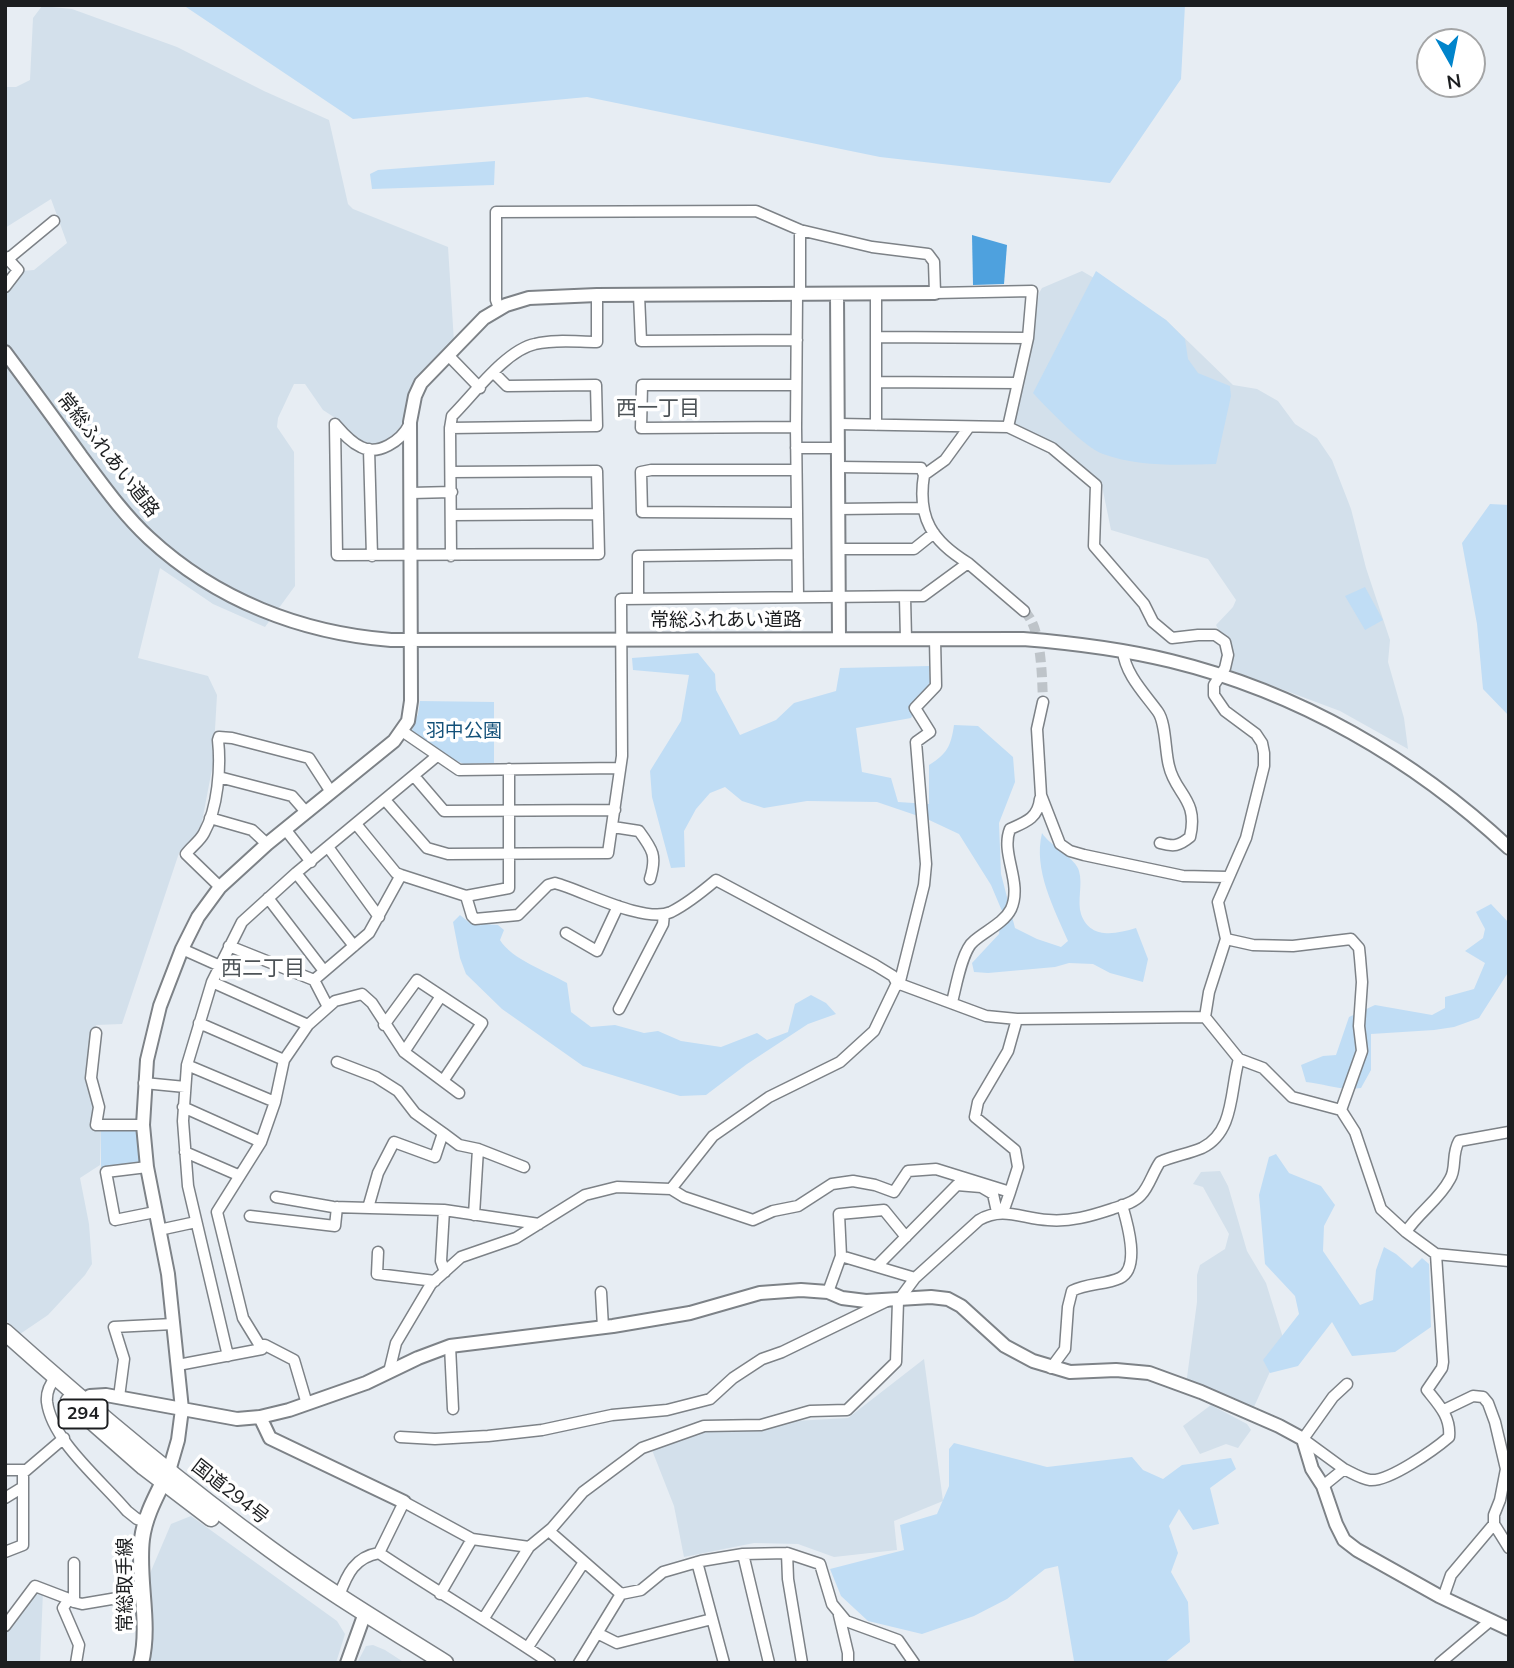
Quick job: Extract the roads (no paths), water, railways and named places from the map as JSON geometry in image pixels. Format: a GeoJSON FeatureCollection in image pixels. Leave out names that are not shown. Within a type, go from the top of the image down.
{"type":"FeatureCollection","features":[{"type":"Feature","properties":{"kind":"highway","name":"国道294号"},"geometry":{"type":"LineString","coordinates":[[5,1332],[53,1380],[84,1400],[166,1476],[339,1596],[426,1663]]}},
{"type":"Feature","properties":{"kind":"highway","name":"国道294号"},"geometry":{"type":"LineString","coordinates":[[5,1343],[278,1566],[445,1663]]}},
{"type":"Feature","properties":{"kind":"main road","name":"常総取手線"},"geometry":{"type":"LineString","coordinates":[[141,1663],[144,1643],[140,1557],[146,1521],[166,1476]]}},
{"type":"Feature","properties":{"kind":"street"},"geometry":{"type":"LineString","coordinates":[[499,309],[496,300],[496,212],[756,211],[800,230],[872,247],[928,254],[934,262],[935,293]]}},
{"type":"Feature","properties":{"kind":"street"},"geometry":{"type":"LineString","coordinates":[[5,287],[18,270],[7,258],[54,220]]}},
{"type":"Feature","properties":{"kind":"street"},"geometry":{"type":"LineString","coordinates":[[798,597],[796,386],[800,230]]}},
{"type":"Feature","properties":{"kind":"street"},"geometry":{"type":"LineString","coordinates":[[166,1476],[180,1433],[182,1409],[173,1324],[147,1167],[143,1125],[147,1060],[160,1006],[182,949],[198,917],[220,887],[285,829],[386,749],[402,731],[411,711],[410,422],[415,396],[421,383],[475,327],[499,309],[519,300],[541,296],[1032,291],[1028,338],[1008,427]]}},
{"type":"Feature","properties":{"kind":"street"},"geometry":{"type":"LineString","coordinates":[[837,294],[839,639]]}},
{"type":"Feature","properties":{"kind":"street"},"geometry":{"type":"LineString","coordinates":[[876,294],[876,425]]}},
{"type":"Feature","properties":{"kind":"street"},"geometry":{"type":"LineString","coordinates":[[451,556],[452,416],[516,351],[534,344],[597,342],[597,295]]}},
{"type":"Feature","properties":{"kind":"street"},"geometry":{"type":"LineString","coordinates":[[639,295],[641,341],[797,340]]}},
{"type":"Feature","properties":{"kind":"street"},"geometry":{"type":"LineString","coordinates":[[876,337],[1028,338]]}},
{"type":"Feature","properties":{"kind":"street","name":"常総ふれあい道路"},"geometry":{"type":"LineString","coordinates":[[5,352],[127,514],[150,538],[188,568],[242,603],[281,618],[351,636],[411,641],[1023,639],[1124,651],[1219,675],[1304,708],[1375,746],[1451,798],[1509,849]]}},
{"type":"Feature","properties":{"kind":"street"},"geometry":{"type":"LineString","coordinates":[[447,355],[480,388]]}},
{"type":"Feature","properties":{"kind":"street"},"geometry":{"type":"LineString","coordinates":[[450,428],[597,426],[596,385],[507,386],[494,373]]}},
{"type":"Feature","properties":{"kind":"street"},"geometry":{"type":"LineString","coordinates":[[877,382],[1017,383]]}},
{"type":"Feature","properties":{"kind":"street"},"geometry":{"type":"LineString","coordinates":[[796,386],[642,385],[641,428],[796,427]]}},
{"type":"Feature","properties":{"kind":"street"},"geometry":{"type":"LineString","coordinates":[[410,422],[404,434],[388,446],[369,449],[354,443],[334,424],[337,555],[599,554],[597,471],[451,472]]}},
{"type":"Feature","properties":{"kind":"street"},"geometry":{"type":"LineString","coordinates":[[838,424],[1008,427],[1052,448],[1096,485],[1094,546],[1144,604],[1153,622],[1172,638],[1215,635],[1225,642],[1228,655],[1225,668],[1214,685],[1214,695],[1225,711],[1256,734],[1262,743],[1264,766],[1246,838],[1218,902],[1226,939],[1209,992],[1205,1017],[1239,1059],[1263,1068],[1292,1097],[1341,1110],[1355,1132],[1381,1209],[1406,1232],[1436,1254],[1509,1261]]}},
{"type":"Feature","properties":{"kind":"street"},"geometry":{"type":"LineString","coordinates":[[924,475],[945,460],[969,427]]}},
{"type":"Feature","properties":{"kind":"street"},"geometry":{"type":"LineString","coordinates":[[796,448],[838,448]]}},
{"type":"Feature","properties":{"kind":"street"},"geometry":{"type":"LineString","coordinates":[[369,449],[372,556]]}},
{"type":"Feature","properties":{"kind":"street"},"geometry":{"type":"LineString","coordinates":[[838,467],[921,468],[924,475],[920,495],[922,508],[934,533],[946,549],[968,563],[1024,611]]}},
{"type":"Feature","properties":{"kind":"street"},"geometry":{"type":"LineString","coordinates":[[796,470],[651,470],[640,472],[640,479],[642,512],[797,513]]}},
{"type":"Feature","properties":{"kind":"street"},"geometry":{"type":"LineString","coordinates":[[411,493],[452,492]]}},
{"type":"Feature","properties":{"kind":"street"},"geometry":{"type":"LineString","coordinates":[[838,509],[922,508]]}},
{"type":"Feature","properties":{"kind":"street"},"geometry":{"type":"LineString","coordinates":[[452,515],[598,514]]}},
{"type":"Feature","properties":{"kind":"street"},"geometry":{"type":"LineString","coordinates":[[839,549],[914,549],[934,533]]}},
{"type":"Feature","properties":{"kind":"street"},"geometry":{"type":"LineString","coordinates":[[638,598],[638,556],[797,554]]}},
{"type":"Feature","properties":{"kind":"street"},"geometry":{"type":"LineString","coordinates":[[385,800],[427,848],[448,854],[608,853],[620,768],[621,599],[923,596],[968,563]]}},
{"type":"Feature","properties":{"kind":"street"},"geometry":{"type":"LineString","coordinates":[[905,597],[906,639]]}},
{"type":"Feature","properties":{"kind":"street"},"geometry":{"type":"LineString","coordinates":[[671,1189],[713,1136],[769,1097],[840,1062],[874,1031],[898,984],[924,885],[926,864],[916,742],[930,732],[915,708],[936,686],[935,639]]}},
{"type":"Feature","properties":{"kind":"street"},"geometry":{"type":"LineString","coordinates":[[1124,651],[1124,664],[1160,714],[1169,769],[1187,797],[1192,812],[1190,837],[1181,845],[1160,843]]}},
{"type":"Feature","properties":{"kind":"street"},"geometry":{"type":"LineString","coordinates":[[953,1002],[960,971],[971,942],[1010,911],[1016,893],[1006,839],[1010,829],[1030,820],[1039,810],[1041,795],[1037,729],[1043,702]]}},
{"type":"Feature","properties":{"kind":"street"},"geometry":{"type":"LineString","coordinates":[[402,731],[459,770],[620,768]]}},
{"type":"Feature","properties":{"kind":"street"},"geometry":{"type":"LineString","coordinates":[[220,887],[186,854],[203,835],[210,818],[219,777],[218,740],[222,737],[232,738],[309,758],[331,792]]}},
{"type":"Feature","properties":{"kind":"street"},"geometry":{"type":"LineString","coordinates":[[228,1356],[188,1186],[183,1107],[187,1065],[212,982],[242,922],[296,873],[437,756]]}},
{"type":"Feature","properties":{"kind":"street"},"geometry":{"type":"LineString","coordinates":[[356,824],[396,873],[466,896],[509,888],[509,769]]}},
{"type":"Feature","properties":{"kind":"street"},"geometry":{"type":"LineString","coordinates":[[414,776],[444,811],[615,810]]}},
{"type":"Feature","properties":{"kind":"street"},"geometry":{"type":"LineString","coordinates":[[219,777],[292,796],[306,813]]}},
{"type":"Feature","properties":{"kind":"street"},"geometry":{"type":"LineString","coordinates":[[1041,795],[1053,831],[1060,844],[1070,851],[1183,876],[1227,877]]}},
{"type":"Feature","properties":{"kind":"street"},"geometry":{"type":"LineString","coordinates":[[210,818],[253,830],[267,844]]}},
{"type":"Feature","properties":{"kind":"street"},"geometry":{"type":"LineString","coordinates":[[612,827],[639,831],[652,849],[654,866],[650,879]]}},
{"type":"Feature","properties":{"kind":"street"},"geometry":{"type":"LineString","coordinates":[[285,829],[311,862]]}},
{"type":"Feature","properties":{"kind":"street"},"geometry":{"type":"LineString","coordinates":[[328,847],[379,917]]}},
{"type":"Feature","properties":{"kind":"street"},"geometry":{"type":"LineString","coordinates":[[296,873],[354,946]]}},
{"type":"Feature","properties":{"kind":"street"},"geometry":{"type":"LineString","coordinates":[[314,979],[369,933],[401,875]]}},
{"type":"Feature","properties":{"kind":"street"},"geometry":{"type":"LineString","coordinates":[[466,896],[475,919],[518,915],[548,885],[555,883],[598,897],[629,911],[664,914],[716,880],[875,965],[893,976],[898,984],[986,1016],[1017,1019],[1205,1017]]}},
{"type":"Feature","properties":{"kind":"street"},"geometry":{"type":"LineString","coordinates":[[268,898],[324,971]]}},
{"type":"Feature","properties":{"kind":"street"},"geometry":{"type":"LineString","coordinates":[[566,933],[597,951],[618,906]]}},
{"type":"Feature","properties":{"kind":"street"},"geometry":{"type":"LineString","coordinates":[[619,1009],[663,924],[664,914]]}},
{"type":"Feature","properties":{"kind":"street"},"geometry":{"type":"LineString","coordinates":[[1226,939],[1293,946],[1350,939],[1359,948],[1362,982],[1359,1026],[1362,1051],[1341,1110]]}},
{"type":"Feature","properties":{"kind":"street"},"geometry":{"type":"LineString","coordinates":[[229,946],[314,979],[328,1007]]}},
{"type":"Feature","properties":{"kind":"street"},"geometry":{"type":"LineString","coordinates":[[182,949],[220,966]]}},
{"type":"Feature","properties":{"kind":"street"},"geometry":{"type":"LineString","coordinates":[[384,1025],[417,979],[482,1023],[443,1081]]}},
{"type":"Feature","properties":{"kind":"street"},"geometry":{"type":"LineString","coordinates":[[212,982],[308,1025]]}},
{"type":"Feature","properties":{"kind":"street"},"geometry":{"type":"LineString","coordinates":[[178,1365],[262,1349],[243,1318],[217,1212],[261,1142],[275,1101],[284,1060],[308,1025],[335,1001],[362,994],[372,1003],[404,1052],[458,1093]]}},
{"type":"Feature","properties":{"kind":"street"},"geometry":{"type":"LineString","coordinates":[[404,1052],[441,996]]}},
{"type":"Feature","properties":{"kind":"street"},"geometry":{"type":"LineString","coordinates":[[1000,1212],[1018,1167],[1014,1150],[975,1117],[978,1102],[1008,1051],[1017,1019]]}},
{"type":"Feature","properties":{"kind":"street"},"geometry":{"type":"LineString","coordinates":[[199,1023],[284,1060]]}},
{"type":"Feature","properties":{"kind":"street"},"geometry":{"type":"LineString","coordinates":[[96,1033],[91,1078],[99,1107],[96,1125],[143,1125]]}},
{"type":"Feature","properties":{"kind":"street"},"geometry":{"type":"LineString","coordinates":[[400,1437],[502,1435],[542,1430],[612,1415],[667,1410],[710,1399],[733,1378],[762,1359],[893,1301],[979,1220],[1000,1212],[1046,1220],[1088,1217],[1122,1206],[1143,1194],[1160,1162],[1198,1150],[1216,1138],[1231,1105],[1239,1059]]}},
{"type":"Feature","properties":{"kind":"street"},"geometry":{"type":"LineString","coordinates":[[337,1062],[376,1077],[398,1091],[415,1114],[459,1145],[478,1149],[524,1167]]}},
{"type":"Feature","properties":{"kind":"street"},"geometry":{"type":"LineString","coordinates":[[187,1065],[275,1101]]}},
{"type":"Feature","properties":{"kind":"street"},"geometry":{"type":"LineString","coordinates":[[144,1083],[185,1087]]}},
{"type":"Feature","properties":{"kind":"street"},"geometry":{"type":"LineString","coordinates":[[183,1107],[261,1142]]}},
{"type":"Feature","properties":{"kind":"street"},"geometry":{"type":"LineString","coordinates":[[1406,1232],[1427,1205],[1439,1196],[1452,1177],[1454,1150],[1459,1141],[1509,1132]]}},
{"type":"Feature","properties":{"kind":"street"},"geometry":{"type":"LineString","coordinates":[[368,1208],[378,1173],[394,1142],[435,1157],[443,1133]]}},
{"type":"Feature","properties":{"kind":"street"},"geometry":{"type":"LineString","coordinates":[[474,1215],[478,1149]]}},
{"type":"Feature","properties":{"kind":"street"},"geometry":{"type":"LineString","coordinates":[[185,1152],[238,1175]]}},
{"type":"Feature","properties":{"kind":"street"},"geometry":{"type":"LineString","coordinates":[[147,1167],[106,1172],[115,1220],[155,1212]]}},
{"type":"Feature","properties":{"kind":"street"},"geometry":{"type":"LineString","coordinates":[[389,1372],[396,1343],[435,1281],[461,1257],[516,1238],[585,1195],[617,1187],[671,1189],[684,1197],[752,1220],[773,1211],[798,1206],[832,1184],[853,1181],[894,1192],[908,1171],[936,1169],[1010,1192]]}},
{"type":"Feature","properties":{"kind":"street"},"geometry":{"type":"LineString","coordinates":[[878,1265],[957,1185],[981,1187],[993,1194],[1000,1212]]}},
{"type":"Feature","properties":{"kind":"street"},"geometry":{"type":"LineString","coordinates":[[884,1210],[890,1190]]}},
{"type":"Feature","properties":{"kind":"street"},"geometry":{"type":"LineString","coordinates":[[276,1197],[337,1207],[444,1210],[540,1224]]}},
{"type":"Feature","properties":{"kind":"street"},"geometry":{"type":"LineString","coordinates":[[1051,1368],[1065,1349],[1072,1291],[1079,1287],[1119,1279],[1130,1266],[1131,1238],[1122,1206]]}},
{"type":"Feature","properties":{"kind":"street"},"geometry":{"type":"LineString","coordinates":[[250,1216],[335,1226],[337,1207]]}},
{"type":"Feature","properties":{"kind":"street"},"geometry":{"type":"LineString","coordinates":[[444,1210],[441,1261],[445,1272]]}},
{"type":"Feature","properties":{"kind":"street"},"geometry":{"type":"LineString","coordinates":[[884,1210],[906,1237]]}},
{"type":"Feature","properties":{"kind":"street"},"geometry":{"type":"LineString","coordinates":[[828,1292],[841,1256],[839,1214],[884,1210]]}},
{"type":"Feature","properties":{"kind":"street"},"geometry":{"type":"LineString","coordinates":[[159,1230],[196,1222]]}},
{"type":"Feature","properties":{"kind":"street"},"geometry":{"type":"LineString","coordinates":[[378,1252],[377,1273],[435,1281]]}},
{"type":"Feature","properties":{"kind":"street"},"geometry":{"type":"LineString","coordinates":[[84,1400],[99,1395],[120,1397],[237,1419],[260,1418],[307,1404],[450,1346],[690,1313],[760,1293],[801,1290],[828,1292],[842,1298],[893,1301],[931,1297],[948,1299],[961,1306],[1005,1346],[1033,1361],[1070,1372],[1116,1370],[1149,1373],[1201,1391],[1279,1426],[1303,1439],[1344,1469],[1369,1480],[1384,1479],[1439,1446],[1449,1437],[1450,1426],[1444,1410],[1427,1390],[1443,1362],[1436,1254]]}},
{"type":"Feature","properties":{"kind":"street"},"geometry":{"type":"LineString","coordinates":[[841,1256],[915,1278]]}},
{"type":"Feature","properties":{"kind":"street"},"geometry":{"type":"LineString","coordinates":[[601,1292],[603,1327]]}},
{"type":"Feature","properties":{"kind":"street"},"geometry":{"type":"LineString","coordinates":[[484,1618],[529,1547],[549,1531],[583,1492],[642,1448],[704,1426],[761,1425],[810,1411],[847,1410],[896,1362],[893,1301]]}},
{"type":"Feature","properties":{"kind":"street"},"geometry":{"type":"LineString","coordinates":[[120,1397],[124,1359],[114,1327],[173,1324]]}},
{"type":"Feature","properties":{"kind":"street"},"geometry":{"type":"LineString","coordinates":[[260,1345],[295,1360],[307,1404]]}},
{"type":"Feature","properties":{"kind":"street"},"geometry":{"type":"LineString","coordinates":[[450,1346],[453,1409]]}},
{"type":"Feature","properties":{"kind":"street"},"geometry":{"type":"LineString","coordinates":[[53,1380],[47,1403],[56,1426],[127,1511],[137,1519],[146,1521]]}},
{"type":"Feature","properties":{"kind":"street"},"geometry":{"type":"LineString","coordinates":[[1303,1439],[1333,1397],[1348,1384]]}},
{"type":"Feature","properties":{"kind":"street"},"geometry":{"type":"LineString","coordinates":[[1444,1410],[1473,1396],[1483,1397],[1488,1403],[1506,1469],[1494,1524],[1509,1548]]}},
{"type":"Feature","properties":{"kind":"street"},"geometry":{"type":"LineString","coordinates":[[260,1418],[270,1438],[404,1502],[427,1517],[472,1539],[529,1547]]}},
{"type":"Feature","properties":{"kind":"street"},"geometry":{"type":"LineString","coordinates":[[5,1552],[23,1545],[23,1473],[64,1438]]}},
{"type":"Feature","properties":{"kind":"street"},"geometry":{"type":"LineString","coordinates":[[1303,1439],[1312,1469],[1323,1486],[1344,1540],[1443,1598],[1509,1629]]}},
{"type":"Feature","properties":{"kind":"street"},"geometry":{"type":"LineString","coordinates":[[1323,1486],[1344,1469]]}},
{"type":"Feature","properties":{"kind":"street"},"geometry":{"type":"LineString","coordinates":[[5,1470],[26,1470]]}},
{"type":"Feature","properties":{"kind":"street"},"geometry":{"type":"LineString","coordinates":[[5,1498],[23,1486]]}},
{"type":"Feature","properties":{"kind":"street"},"geometry":{"type":"LineString","coordinates":[[379,1553],[404,1502]]}},
{"type":"Feature","properties":{"kind":"street"},"geometry":{"type":"LineString","coordinates":[[1443,1598],[1451,1575],[1494,1524]]}},
{"type":"Feature","properties":{"kind":"street"},"geometry":{"type":"LineString","coordinates":[[549,1531],[621,1594]]}},
{"type":"Feature","properties":{"kind":"street"},"geometry":{"type":"LineString","coordinates":[[440,1594],[472,1539]]}},
{"type":"Feature","properties":{"kind":"street"},"geometry":{"type":"LineString","coordinates":[[339,1596],[357,1562],[367,1555],[379,1553],[440,1594],[484,1618],[550,1663]]}},
{"type":"Feature","properties":{"kind":"street"},"geometry":{"type":"LineString","coordinates":[[787,1553],[802,1663]]}},
{"type":"Feature","properties":{"kind":"street"},"geometry":{"type":"LineString","coordinates":[[579,1663],[621,1594],[641,1590],[663,1572],[697,1562],[743,1554],[787,1553],[820,1564],[832,1604],[846,1621],[898,1640],[914,1663]]}},
{"type":"Feature","properties":{"kind":"street"},"geometry":{"type":"LineString","coordinates":[[743,1554],[769,1663]]}},
{"type":"Feature","properties":{"kind":"street"},"geometry":{"type":"LineString","coordinates":[[528,1647],[584,1562]]}},
{"type":"Feature","properties":{"kind":"street"},"geometry":{"type":"LineString","coordinates":[[697,1562],[724,1663]]}},
{"type":"Feature","properties":{"kind":"street"},"geometry":{"type":"LineString","coordinates":[[74,1563],[71,1601],[64,1608],[79,1645],[76,1663]]}},
{"type":"Feature","properties":{"kind":"street"},"geometry":{"type":"LineString","coordinates":[[5,1625],[35,1586],[82,1604],[141,1594]]}},
{"type":"Feature","properties":{"kind":"street"},"geometry":{"type":"LineString","coordinates":[[839,1613],[848,1663]]}},
{"type":"Feature","properties":{"kind":"street"},"geometry":{"type":"LineString","coordinates":[[347,1663],[363,1617]]}},
{"type":"Feature","properties":{"kind":"street"},"geometry":{"type":"LineString","coordinates":[[597,1633],[617,1643],[712,1619]]}},
{"type":"Feature","properties":{"kind":"street"},"geometry":{"type":"LineString","coordinates":[[1440,1663],[1490,1621]]}},
{"type":"Feature","properties":{"kind":"water"},"geometry":{"type":"Polygon","coordinates":[[[972,235],[1007,245],[1004,284],[973,285],[972,235]]]}},
{"type":"Feature","properties":{"kind":"tunnel"},"geometry":{"type":"LineString","coordinates":[[1024,611],[1030,618],[1038,640],[1043,702]]}},
{"type":"Feature","properties":{"kind":"district","name":"西一丁目"},"geometry":{"type":"Point","coordinates":[658,409]}},
{"type":"Feature","properties":{"kind":"district","name":"西二丁目"},"geometry":{"type":"Point","coordinates":[263,969]}},
{"type":"Feature","properties":{"kind":"park label","name":"羽中公園"},"geometry":{"type":"Point","coordinates":[464,731]}}]}
